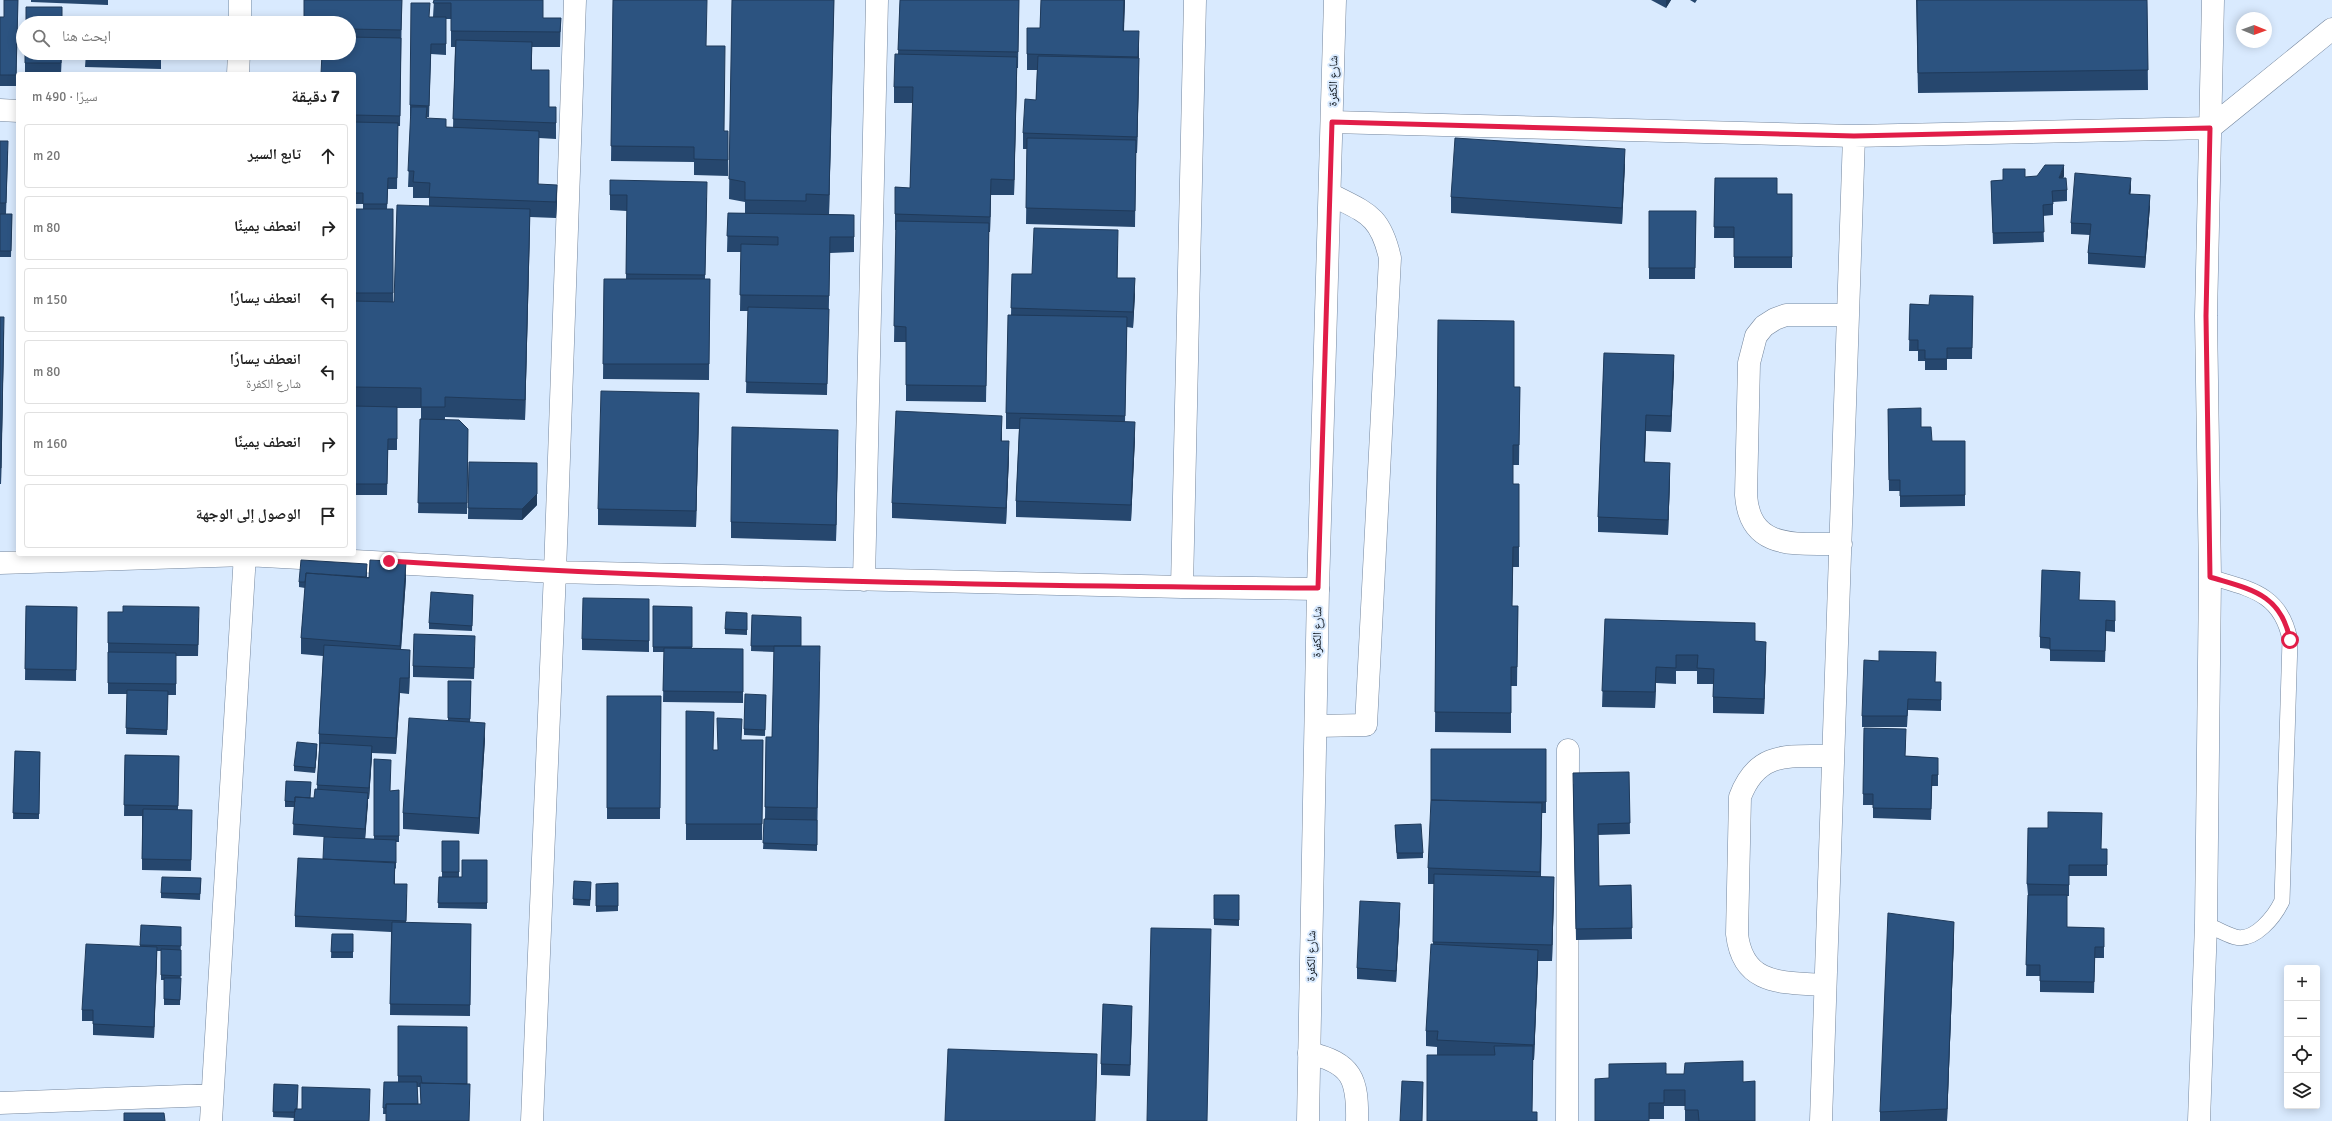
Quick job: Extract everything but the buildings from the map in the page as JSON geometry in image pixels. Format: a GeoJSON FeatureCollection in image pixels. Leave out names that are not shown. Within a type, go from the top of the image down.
{"type":"FeatureCollection","features":[{"type":"Feature","properties":{"kind":"street"},"geometry":{"type":"LineString","coordinates":[[240,0],[240,16]]}},
{"type":"Feature","properties":{"kind":"street"},"geometry":{"type":"LineString","coordinates":[[532,1121],[555,572],[575,0]]}},
{"type":"Feature","properties":{"kind":"street"},"geometry":{"type":"LineString","coordinates":[[864,580],[877,0]]}},
{"type":"Feature","properties":{"kind":"street"},"geometry":{"type":"LineString","coordinates":[[1182,587],[1196,0]]}},
{"type":"Feature","properties":{"kind":"street","name":"شارع الكفرة"},"geometry":{"type":"LineString","coordinates":[[1308,1121],[1318,588],[1335,0]]}},
{"type":"Feature","properties":{"kind":"street"},"geometry":{"type":"LineString","coordinates":[[2199,1121],[2206,924],[2210,577],[2206,316],[2212,0]]}},
{"type":"Feature","properties":{"kind":"street"},"geometry":{"type":"LineString","coordinates":[[1332,122],[1854,136],[2210,128],[2332,29]]}},
{"type":"Feature","properties":{"kind":"street"},"geometry":{"type":"LineString","coordinates":[[238,72],[239,60]]}},
{"type":"Feature","properties":{"kind":"street"},"geometry":{"type":"LineString","coordinates":[[0,110],[16,110]]}},
{"type":"Feature","properties":{"kind":"street"},"geometry":{"type":"LineString","coordinates":[[1821,1121],[1854,136]]}},
{"type":"Feature","properties":{"kind":"street"},"geometry":{"type":"LineString","coordinates":[[1316,726],[1366,725],[1390,258],[1385,239],[1376,223],[1365,212],[1330,194]]}},
{"type":"Feature","properties":{"kind":"street"},"geometry":{"type":"LineString","coordinates":[[1841,544],[1785,542],[1772,539],[1760,532],[1752,521],[1747,509],[1749,363],[1756,336],[1764,326],[1775,319],[1786,316],[1847,315]]}},
{"type":"Feature","properties":{"kind":"street"},"geometry":{"type":"LineString","coordinates":[[0,563],[191,556]]}},
{"type":"Feature","properties":{"kind":"street"},"geometry":{"type":"LineString","coordinates":[[210,1121],[245,556]]}},
{"type":"Feature","properties":{"kind":"street"},"geometry":{"type":"LineString","coordinates":[[279,556],[555,572],[1182,587],[1318,588]]}},
{"type":"Feature","properties":{"kind":"street"},"geometry":{"type":"LineString","coordinates":[[1567,1121],[1568,750]]}},
{"type":"Feature","properties":{"kind":"street"},"geometry":{"type":"LineString","coordinates":[[1825,985],[1776,982],[1764,978],[1752,970],[1738,947],[1740,797],[1746,782],[1755,770],[1768,761],[1783,757],[1833,756]]}},
{"type":"Feature","properties":{"kind":"street"},"geometry":{"type":"LineString","coordinates":[[1309,1053],[1335,1061],[1350,1074],[1356,1086],[1357,1121]]}},
{"type":"Feature","properties":{"kind":"street"},"geometry":{"type":"LineString","coordinates":[[0,1103],[211,1095]]}},
{"type":"Feature","properties":{"kind":"lane"},"geometry":{"type":"LineString","coordinates":[[2206,924],[2236,937],[2249,935],[2270,922],[2282,901],[2290,640],[2282,615],[2273,603],[2262,595],[2248,589],[2210,577]]}},
{"type":"Feature","properties":{"kind":"route"},"geometry":{"type":"LineString","coordinates":[[389,561],[555,572],[1182,587],[1318,588],[1332,122],[1854,136],[2210,128],[2206,316],[2210,577],[2248,589],[2262,595],[2273,603],[2282,615],[2290,640]]}}]}
